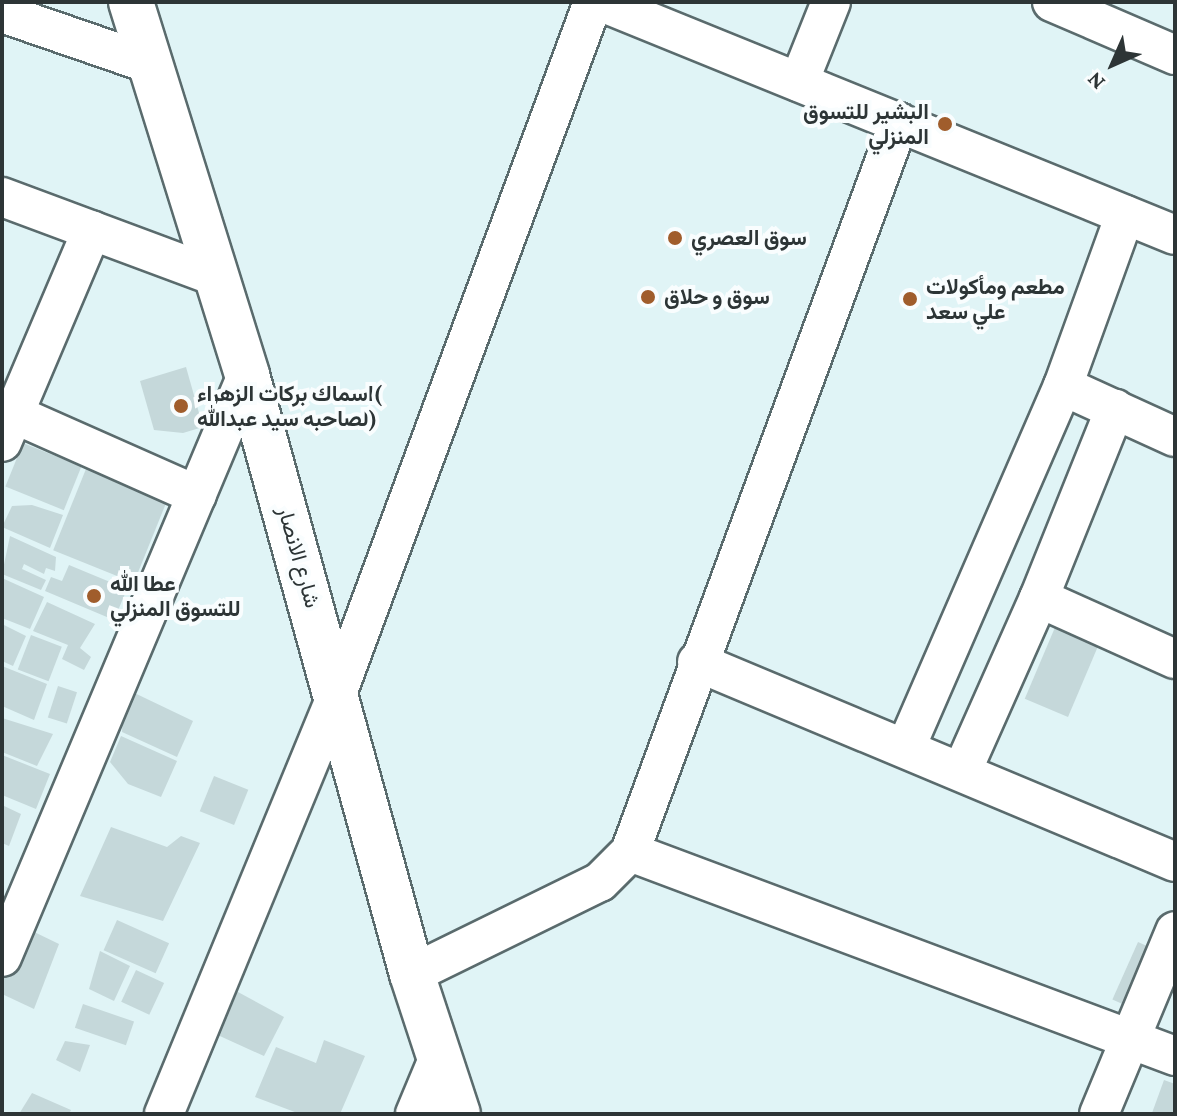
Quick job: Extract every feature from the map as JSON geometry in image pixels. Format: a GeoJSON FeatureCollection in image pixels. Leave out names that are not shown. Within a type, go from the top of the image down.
{"type":"FeatureCollection","features":[{"type":"Feature","properties":{"kind":"street","name":"شارع الانصار"},"geometry":{"type":"LineString","coordinates":[[131,2],[247,375],[338,691],[412,974],[458,1114]]}},
{"type":"Feature","properties":{"kind":"street"},"geometry":{"type":"LineString","coordinates":[[164,1114],[338,691],[593,2]]}},
{"type":"Feature","properties":{"kind":"street"},"geometry":{"type":"LineString","coordinates":[[601,2],[1175,235]]}},
{"type":"Feature","properties":{"kind":"street"},"geometry":{"type":"LineString","coordinates":[[799,82],[831,2]]}},
{"type":"Feature","properties":{"kind":"street"},"geometry":{"type":"LineString","coordinates":[[1052,2],[1175,55]]}},
{"type":"Feature","properties":{"kind":"street"},"geometry":{"type":"LineString","coordinates":[[2,13],[150,64]]}},
{"type":"Feature","properties":{"kind":"street"},"geometry":{"type":"LineString","coordinates":[[412,974],[600,882],[630,852],[697,662],[899,122]]}},
{"type":"Feature","properties":{"kind":"street"},"geometry":{"type":"LineString","coordinates":[[2,197],[217,277]]}},
{"type":"Feature","properties":{"kind":"street"},"geometry":{"type":"LineString","coordinates":[[906,747],[1063,386],[1125,215]]}},
{"type":"Feature","properties":{"kind":"street"},"geometry":{"type":"LineString","coordinates":[[92,230],[8,428],[197,495]]}},
{"type":"Feature","properties":{"kind":"street"},"geometry":{"type":"LineString","coordinates":[[2,957],[247,375]]}},
{"type":"Feature","properties":{"kind":"street"},"geometry":{"type":"LineString","coordinates":[[1063,386],[1175,437]]}},
{"type":"Feature","properties":{"kind":"street"},"geometry":{"type":"LineString","coordinates":[[962,771],[1039,598],[1115,409]]}},
{"type":"Feature","properties":{"kind":"street"},"geometry":{"type":"LineString","coordinates":[[1039,598],[1175,659]]}},
{"type":"Feature","properties":{"kind":"street"},"geometry":{"type":"LineString","coordinates":[[697,662],[1175,862]]}},
{"type":"Feature","properties":{"kind":"street"},"geometry":{"type":"LineString","coordinates":[[630,852],[1175,1056]]}},
{"type":"Feature","properties":{"kind":"street"},"geometry":{"type":"LineString","coordinates":[[1099,1114],[1175,931]]}},
{"type":"Feature","properties":{"kind":"street"},"geometry":{"type":"LineString","coordinates":[[415,1114],[438,1059]]}},
{"type":"Feature","properties":{"kind":"building"},"geometry":{"type":"Polygon","coordinates":[[[186,367],[203,427],[183,433],[154,430],[140,381],[186,367]]]}},
{"type":"Feature","properties":{"kind":"building"},"geometry":{"type":"Polygon","coordinates":[[[23,443],[81,467],[64,510],[5,487],[23,443]]]}},
{"type":"Feature","properties":{"kind":"building"},"geometry":{"type":"Polygon","coordinates":[[[88,464],[169,497],[134,583],[53,550],[88,464]]]}},
{"type":"Feature","properties":{"kind":"building"},"geometry":{"type":"Polygon","coordinates":[[[32,505],[63,515],[50,548],[2,527],[12,506],[32,505]]]}},
{"type":"Feature","properties":{"kind":"building"},"geometry":{"type":"Polygon","coordinates":[[[10,536],[56,557],[55,571],[46,568],[44,574],[24,564],[22,569],[46,580],[41,590],[2,574],[10,536]]]}},
{"type":"Feature","properties":{"kind":"building"},"geometry":{"type":"Polygon","coordinates":[[[69,565],[127,589],[114,620],[45,591],[51,577],[62,581],[69,565]]]}},
{"type":"Feature","properties":{"kind":"building"},"geometry":{"type":"Polygon","coordinates":[[[2,578],[44,597],[30,629],[2,618],[2,578]]]}},
{"type":"Feature","properties":{"kind":"building"},"geometry":{"type":"Polygon","coordinates":[[[47,602],[95,624],[80,648],[91,657],[84,670],[62,659],[68,645],[33,631],[47,602]]]}},
{"type":"Feature","properties":{"kind":"building"},"geometry":{"type":"Polygon","coordinates":[[[2,624],[26,636],[13,666],[2,661],[2,624]]]}},
{"type":"Feature","properties":{"kind":"building"},"geometry":{"type":"Polygon","coordinates":[[[1056,625],[1099,643],[1068,717],[1025,699],[1056,625]]]}},
{"type":"Feature","properties":{"kind":"building"},"geometry":{"type":"Polygon","coordinates":[[[31,635],[62,647],[49,681],[18,670],[31,635]]]}},
{"type":"Feature","properties":{"kind":"building"},"geometry":{"type":"Polygon","coordinates":[[[2,666],[47,684],[34,720],[2,706],[2,666]]]}},
{"type":"Feature","properties":{"kind":"building"},"geometry":{"type":"Polygon","coordinates":[[[58,686],[77,692],[67,724],[48,717],[58,686]]]}},
{"type":"Feature","properties":{"kind":"building"},"geometry":{"type":"Polygon","coordinates":[[[124,688],[193,721],[177,757],[122,732],[124,688]]]}},
{"type":"Feature","properties":{"kind":"building"},"geometry":{"type":"Polygon","coordinates":[[[2,718],[53,734],[37,766],[2,752],[2,718]]]}},
{"type":"Feature","properties":{"kind":"building"},"geometry":{"type":"Polygon","coordinates":[[[121,736],[177,761],[161,797],[128,784],[110,762],[121,736]]]}},
{"type":"Feature","properties":{"kind":"building"},"geometry":{"type":"Polygon","coordinates":[[[2,755],[50,774],[36,809],[2,795],[2,755]]]}},
{"type":"Feature","properties":{"kind":"building"},"geometry":{"type":"Polygon","coordinates":[[[214,776],[248,790],[234,825],[200,811],[214,776]]]}},
{"type":"Feature","properties":{"kind":"building"},"geometry":{"type":"Polygon","coordinates":[[[2,805],[21,814],[9,846],[2,843],[2,805]]]}},
{"type":"Feature","properties":{"kind":"building"},"geometry":{"type":"Polygon","coordinates":[[[111,827],[167,847],[181,836],[200,843],[163,921],[80,896],[111,827]]]}},
{"type":"Feature","properties":{"kind":"building"},"geometry":{"type":"Polygon","coordinates":[[[117,920],[169,943],[156,973],[104,950],[117,920]]]}},
{"type":"Feature","properties":{"kind":"building"},"geometry":{"type":"Polygon","coordinates":[[[26,928],[59,944],[34,1009],[2,994],[2,981],[26,928]]]}},
{"type":"Feature","properties":{"kind":"building"},"geometry":{"type":"Polygon","coordinates":[[[1138,942],[1163,953],[1137,1011],[1112,1000],[1138,942]]]}},
{"type":"Feature","properties":{"kind":"building"},"geometry":{"type":"Polygon","coordinates":[[[100,951],[130,966],[114,1001],[89,989],[100,951]]]}},
{"type":"Feature","properties":{"kind":"building"},"geometry":{"type":"Polygon","coordinates":[[[136,970],[164,983],[149,1015],[121,1002],[136,970]]]}},
{"type":"Feature","properties":{"kind":"building"},"geometry":{"type":"Polygon","coordinates":[[[225,985],[284,1017],[264,1056],[211,1032],[225,985]]]}},
{"type":"Feature","properties":{"kind":"building"},"geometry":{"type":"Polygon","coordinates":[[[83,1004],[134,1022],[126,1045],[75,1028],[83,1004]]]}},
{"type":"Feature","properties":{"kind":"building"},"geometry":{"type":"Polygon","coordinates":[[[324,1040],[365,1056],[340,1114],[300,1114],[255,1097],[276,1047],[316,1063],[324,1040]]]}},
{"type":"Feature","properties":{"kind":"building"},"geometry":{"type":"Polygon","coordinates":[[[65,1041],[90,1045],[80,1072],[56,1060],[65,1041]]]}},
{"type":"Feature","properties":{"kind":"building"},"geometry":{"type":"Polygon","coordinates":[[[1164,1080],[1175,1084],[1175,1114],[1152,1113],[1164,1080]]]}},
{"type":"Feature","properties":{"kind":"building"},"geometry":{"type":"Polygon","coordinates":[[[32,1093],[71,1110],[69,1114],[19,1114],[32,1093]]]}},
{"type":"Feature","properties":{"kind":"place","name":"البشير للتسوق المنزلي"},"geometry":{"type":"Point","coordinates":[945,124]}},
{"type":"Feature","properties":{"kind":"place","name":"سوق العصري"},"geometry":{"type":"Point","coordinates":[675,238]}},
{"type":"Feature","properties":{"kind":"place","name":"سوق و حلاق"},"geometry":{"type":"Point","coordinates":[648,297]}},
{"type":"Feature","properties":{"kind":"place","name":"مطعم ومأكولات علي سعد"},"geometry":{"type":"Point","coordinates":[910,299]}},
{"type":"Feature","properties":{"kind":"place","name":"اسماك بركات الزهراء( لصاحبه سيد عبدالله)"},"geometry":{"type":"Point","coordinates":[181,406]}},
{"type":"Feature","properties":{"kind":"place","name":"عطا الله للتسوق المنزلي"},"geometry":{"type":"Point","coordinates":[94,596]}}]}
